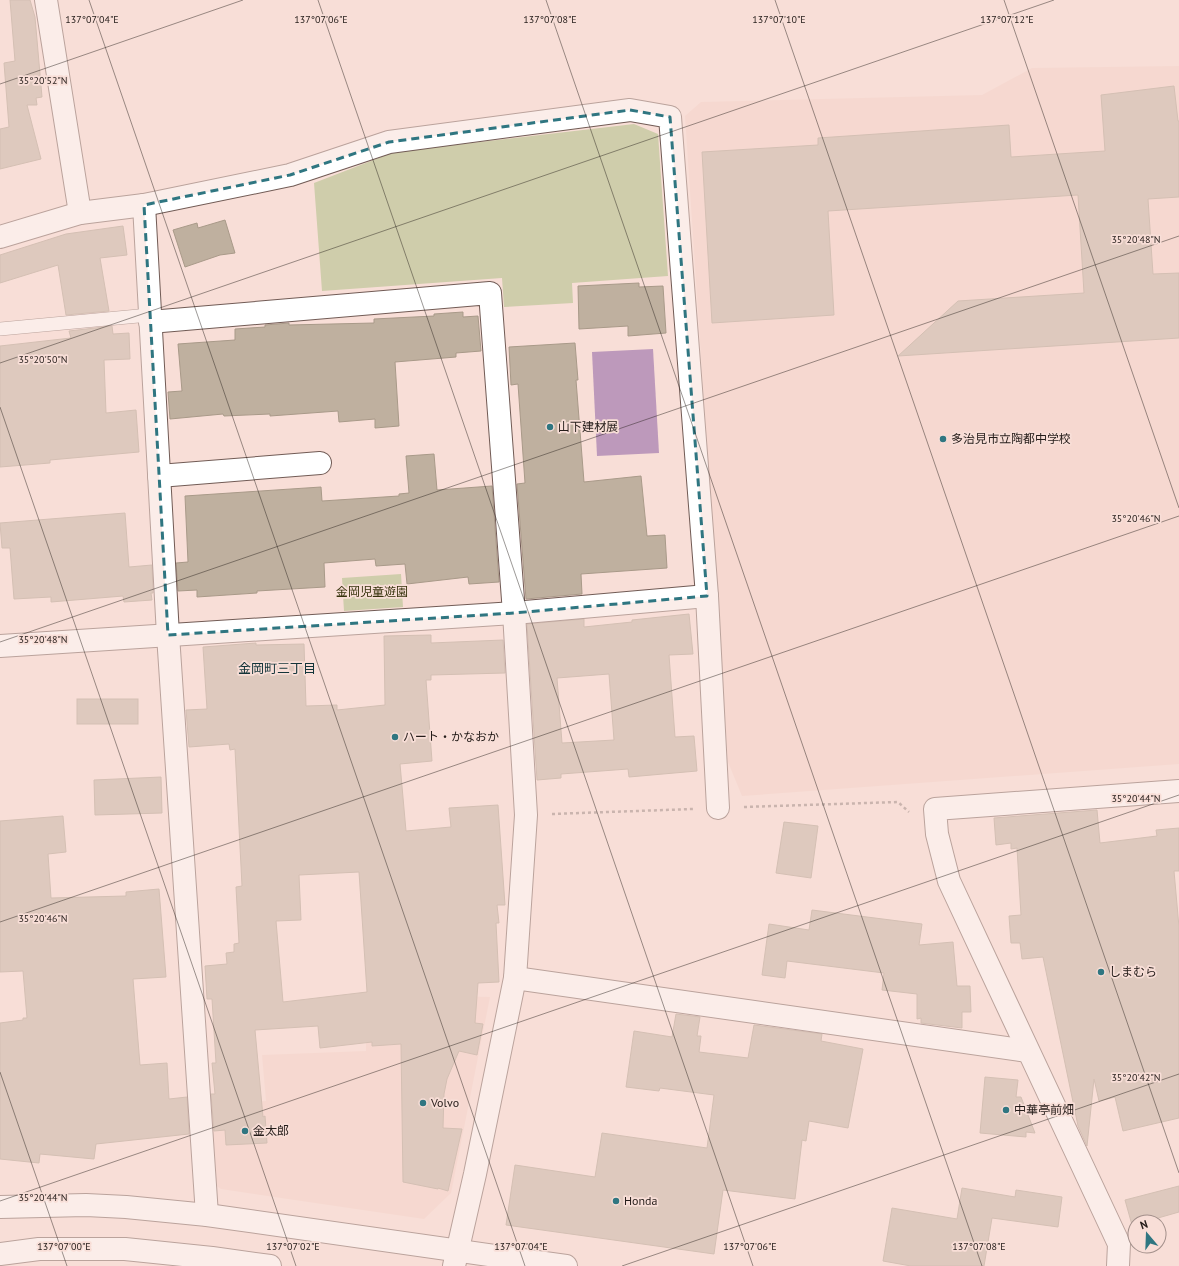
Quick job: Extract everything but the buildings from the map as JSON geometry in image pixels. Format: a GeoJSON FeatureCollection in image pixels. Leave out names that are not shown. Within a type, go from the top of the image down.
{"type":"FeatureCollection","features":[{"type":"Feature","properties":{"kind":"street"},"geometry":{"type":"LineString","coordinates":[[46,0],[80,213]]}},
{"type":"Feature","properties":{"kind":"street"},"geometry":{"type":"LineString","coordinates":[[0,237],[80,213],[144,205],[290,175],[389,142],[630,110],[670,117],[707,596],[718,808]]}},
{"type":"Feature","properties":{"kind":"street"},"geometry":{"type":"LineString","coordinates":[[144,205],[168,635],[207,1215]]}},
{"type":"Feature","properties":{"kind":"street"},"geometry":{"type":"LineString","coordinates":[[150,318],[490,293],[514,613],[526,815],[515,978],[475,1174],[455,1258]]}},
{"type":"Feature","properties":{"kind":"street"},"geometry":{"type":"LineString","coordinates":[[159,476],[320,463]]}},
{"type":"Feature","properties":{"kind":"street"},"geometry":{"type":"LineString","coordinates":[[0,646],[514,613],[707,596]]}},
{"type":"Feature","properties":{"kind":"street"},"geometry":{"type":"LineString","coordinates":[[1118,1266],[1119,1244],[948,881],[937,834],[936,809],[1179,791]]}},
{"type":"Feature","properties":{"kind":"street"},"geometry":{"type":"LineString","coordinates":[[515,978],[1028,1050]]}},
{"type":"Feature","properties":{"kind":"street"},"geometry":{"type":"LineString","coordinates":[[0,1207],[86,1205],[126,1207],[207,1215],[455,1258],[566,1266]]}},
{"type":"Feature","properties":{"kind":"street"},"geometry":{"type":"LineString","coordinates":[[0,1254],[39,1249],[125,1249],[270,1266]]}},
{"type":"Feature","properties":{"kind":"lane"},"geometry":{"type":"LineString","coordinates":[[0,329],[150,318]]}},
{"type":"Feature","properties":{"kind":"highlighted area"},"geometry":{"type":"Polygon","coordinates":[[[630,110],[670,117],[707,596],[514,613],[168,635],[144,205],[290,175],[389,142],[630,110]]]}},
{"type":"Feature","properties":{"kind":"shaded area","name":"多治見市立陶都中学校"},"geometry":{"type":"Polygon","coordinates":[[[1179,66],[1179,764],[742,796],[728,762],[685,116],[701,102],[982,95],[1032,68],[1179,66]]]}},
{"type":"Feature","properties":{"kind":"shaded area"},"geometry":{"type":"Polygon","coordinates":[[[653,349],[659,453],[597,456],[592,352],[653,349]]]}},
{"type":"Feature","properties":{"kind":"shaded area"},"geometry":{"type":"Polygon","coordinates":[[[366,994],[490,997],[451,1193],[424,1219],[221,1189],[208,1180],[205,1105],[266,1101],[262,1055],[366,1051],[366,994]]]}},
{"type":"Feature","properties":{"kind":"green space"},"geometry":{"type":"Polygon","coordinates":[[[634,124],[658,134],[668,276],[572,283],[573,303],[504,307],[502,278],[322,291],[314,183],[394,152],[634,124]]]}},
{"type":"Feature","properties":{"kind":"green space","name":"金岡児童遊園"},"geometry":{"type":"Polygon","coordinates":[[[401,574],[403,607],[344,611],[342,578],[401,574]]]}},
{"type":"Feature","properties":{"kind":"place","name":"山下建材展"},"geometry":{"type":"Point","coordinates":[550,427]}},
{"type":"Feature","properties":{"kind":"place","name":"多治見市立陶都中学校"},"geometry":{"type":"Point","coordinates":[943,439]}},
{"type":"Feature","properties":{"kind":"place","name":"ハート・かなおか"},"geometry":{"type":"Point","coordinates":[395,737]}},
{"type":"Feature","properties":{"kind":"place","name":"しまむら"},"geometry":{"type":"Point","coordinates":[1101,972]}},
{"type":"Feature","properties":{"kind":"place","name":"Volvo"},"geometry":{"type":"Point","coordinates":[423,1103]}},
{"type":"Feature","properties":{"kind":"place","name":"中華亭前畑"},"geometry":{"type":"Point","coordinates":[1006,1110]}},
{"type":"Feature","properties":{"kind":"place","name":"金太郎"},"geometry":{"type":"Point","coordinates":[245,1131]}},
{"type":"Feature","properties":{"kind":"place","name":"Honda"},"geometry":{"type":"Point","coordinates":[616,1201]}},
{"type":"Feature","properties":{"kind":"district","name":"金岡町三丁目"},"geometry":{"type":"Point","coordinates":[277,668]}}]}
